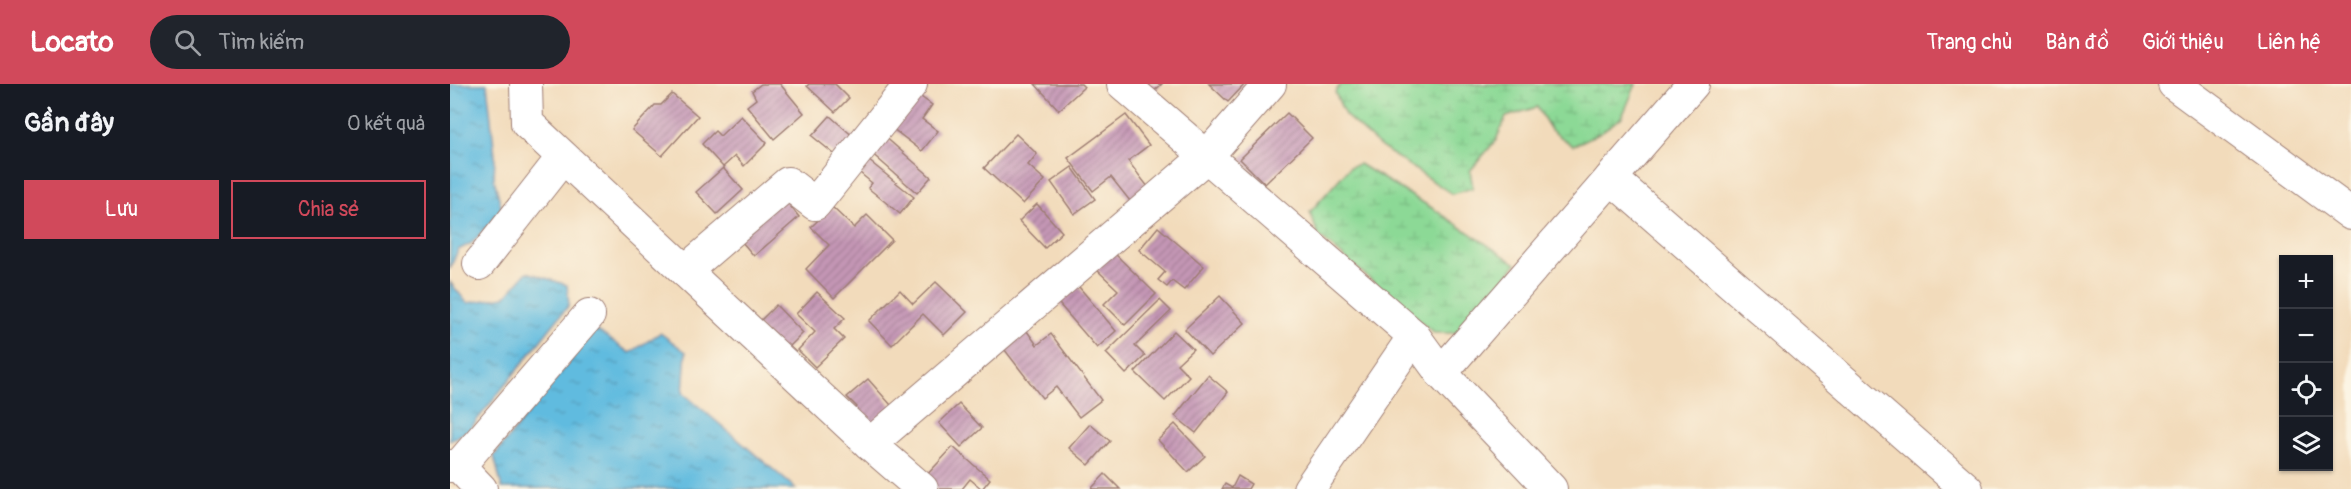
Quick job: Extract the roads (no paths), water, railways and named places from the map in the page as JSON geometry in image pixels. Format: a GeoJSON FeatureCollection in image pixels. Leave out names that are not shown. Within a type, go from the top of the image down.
{"type":"FeatureCollection","features":[{"type":"Feature","properties":{"kind":"street"},"geometry":{"type":"LineString","coordinates":[[526,84],[527,123],[870,444],[922,489]]}},
{"type":"Feature","properties":{"kind":"street"},"geometry":{"type":"LineString","coordinates":[[685,271],[788,183],[815,204],[911,84]]}},
{"type":"Feature","properties":{"kind":"street"},"geometry":{"type":"LineString","coordinates":[[1123,84],[1414,336],[1441,373],[1551,489]]}},
{"type":"Feature","properties":{"kind":"street"},"geometry":{"type":"LineString","coordinates":[[870,444],[1207,156],[1270,84]]}},
{"type":"Feature","properties":{"kind":"street"},"geometry":{"type":"LineString","coordinates":[[1441,373],[1692,84]]}},
{"type":"Feature","properties":{"kind":"street"},"geometry":{"type":"LineString","coordinates":[[2174,84],[2351,214]]}},
{"type":"Feature","properties":{"kind":"street"},"geometry":{"type":"LineString","coordinates":[[479,264],[563,158]]}},
{"type":"Feature","properties":{"kind":"street"},"geometry":{"type":"LineString","coordinates":[[1611,178],[1967,489]]}},
{"type":"Feature","properties":{"kind":"street"},"geometry":{"type":"LineString","coordinates":[[481,489],[454,466],[589,315]]}},
{"type":"Feature","properties":{"kind":"street"},"geometry":{"type":"LineString","coordinates":[[1309,489],[1414,336]]}},
{"type":"Feature","properties":{"kind":"water"},"geometry":{"type":"Polygon","coordinates":[[[450,84],[487,84],[495,155],[494,179],[502,210],[472,243],[458,250],[450,269],[450,84]]]}},
{"type":"Feature","properties":{"kind":"water"},"geometry":{"type":"Polygon","coordinates":[[[527,272],[567,285],[569,305],[470,429],[450,441],[450,282],[467,303],[505,297],[527,272]]]}},
{"type":"Feature","properties":{"kind":"water"},"geometry":{"type":"Polygon","coordinates":[[[595,329],[630,353],[660,333],[686,352],[683,393],[796,489],[502,488],[494,456],[595,329]]]}}]}
